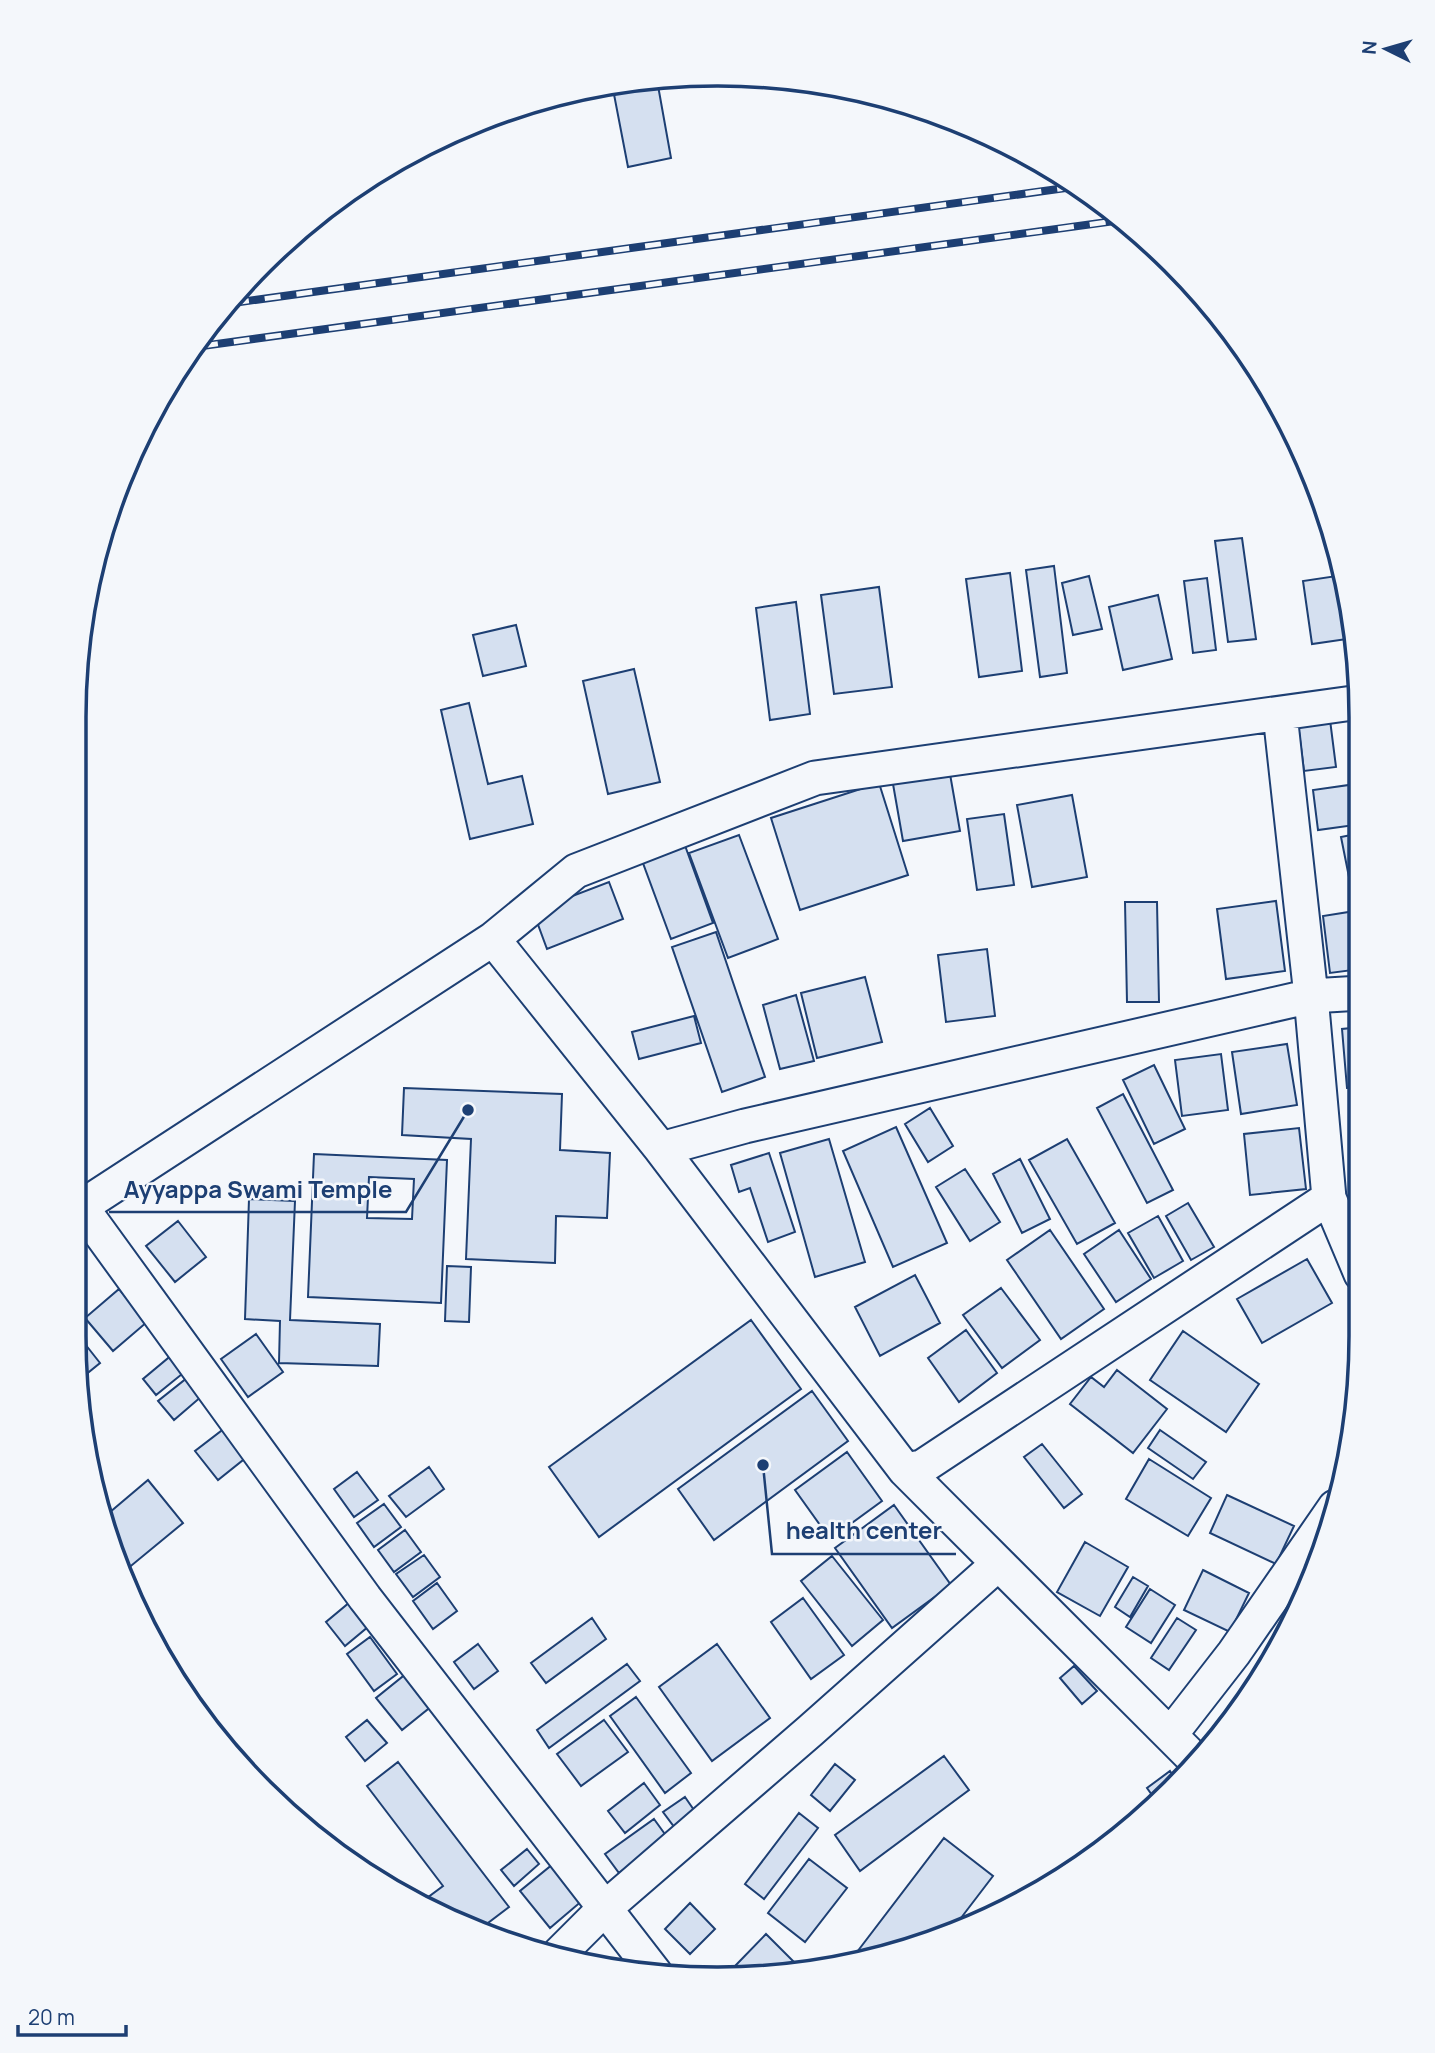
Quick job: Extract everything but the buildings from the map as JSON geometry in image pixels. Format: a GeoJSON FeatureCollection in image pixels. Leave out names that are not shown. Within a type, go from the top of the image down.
{"type":"FeatureCollection","features":[{"type":"Feature","properties":{"kind":"street"},"geometry":{"type":"LineString","coordinates":[[86,1201],[493,939],[576,871],[815,778],[1349,704]]}},
{"type":"Feature","properties":{"kind":"street"},"geometry":{"type":"LineString","coordinates":[[1280,714],[1311,996],[1329,1198],[1349,1244]]}},
{"type":"Feature","properties":{"kind":"street"},"geometry":{"type":"LineString","coordinates":[[493,939],[660,1149],[905,1470],[1190,1754]]}},
{"type":"Feature","properties":{"kind":"street"},"geometry":{"type":"LineString","coordinates":[[660,1149],[745,1126],[1311,996],[1349,994]]}},
{"type":"Feature","properties":{"kind":"street"},"geometry":{"type":"LineString","coordinates":[[905,1470],[922,1467],[1329,1198]]}},
{"type":"Feature","properties":{"kind":"street"},"geometry":{"type":"LineString","coordinates":[[86,1220],[365,1598],[646,1963]]}},
{"type":"Feature","properties":{"kind":"street"},"geometry":{"type":"LineString","coordinates":[[1171,1734],[1234,1654],[1318,1531]]}},
{"type":"Feature","properties":{"kind":"street"},"geometry":{"type":"LineString","coordinates":[[565,1948],[604,1909],[998,1564]]}},
{"type":"Feature","properties":{"kind":"railway"},"geometry":{"type":"LineString","coordinates":[[242,302],[1062,188]]}},
{"type":"Feature","properties":{"kind":"railway"},"geometry":{"type":"LineString","coordinates":[[207,345],[1109,222]]}},
{"type":"Feature","properties":{"kind":"place","name":"Ayyappa Swami Temple"},"geometry":{"type":"Point","coordinates":[468,1110]}},
{"type":"Feature","properties":{"kind":"place","name":"health center"},"geometry":{"type":"Point","coordinates":[763,1465]}}]}
